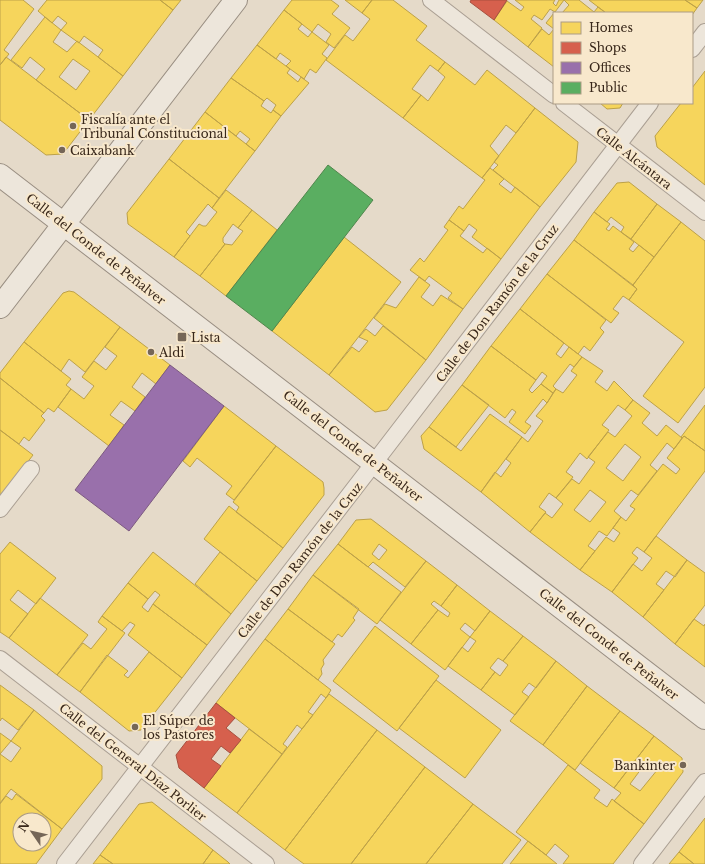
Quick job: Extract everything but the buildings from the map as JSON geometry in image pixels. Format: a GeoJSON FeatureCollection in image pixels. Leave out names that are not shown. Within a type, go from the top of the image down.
{"type":"FeatureCollection","features":[{"type":"Feature","properties":{"kind":"street"},"geometry":{"type":"LineString","coordinates":[[0,307],[236,0]]}},
{"type":"Feature","properties":{"kind":"street"},"geometry":{"type":"LineString","coordinates":[[431,0],[553,94]]}},
{"type":"Feature","properties":{"kind":"street"},"geometry":{"type":"LineString","coordinates":[[693,48],[705,32]]}},
{"type":"Feature","properties":{"kind":"street","name":"Calle Alcántara"},"geometry":{"type":"LineString","coordinates":[[565,104],[705,212]]}},
{"type":"Feature","properties":{"kind":"street","name":"Calle de Don Ramón de la Cruz"},"geometry":{"type":"LineString","coordinates":[[66,864],[649,104]]}},
{"type":"Feature","properties":{"kind":"street","name":"Calle del Conde de Peñalver"},"geometry":{"type":"LineString","coordinates":[[0,175],[705,718]]}},
{"type":"Feature","properties":{"kind":"street"},"geometry":{"type":"LineString","coordinates":[[0,509],[31,470]]}},
{"type":"Feature","properties":{"kind":"street","name":"Calle del General Díaz Porlier"},"geometry":{"type":"LineString","coordinates":[[0,659],[266,864]]}},
{"type":"Feature","properties":{"kind":"street"},"geometry":{"type":"LineString","coordinates":[[642,864],[705,782]]}},
{"type":"Feature","properties":{"kind":"place","name":"Fiscalía ante el Tribunal Constitucional"},"geometry":{"type":"Point","coordinates":[73,126]}},
{"type":"Feature","properties":{"kind":"place","name":"Caixabank"},"geometry":{"type":"Point","coordinates":[62,150]}},
{"type":"Feature","properties":{"kind":"place","name":"Lista"},"geometry":{"type":"Point","coordinates":[182,337]}},
{"type":"Feature","properties":{"kind":"place","name":"Aldi"},"geometry":{"type":"Point","coordinates":[151,352]}},
{"type":"Feature","properties":{"kind":"place","name":"El Súper de los Pastores"},"geometry":{"type":"Point","coordinates":[135,727]}},
{"type":"Feature","properties":{"kind":"place","name":"Bankinter"},"geometry":{"type":"Point","coordinates":[683,765]}}]}
